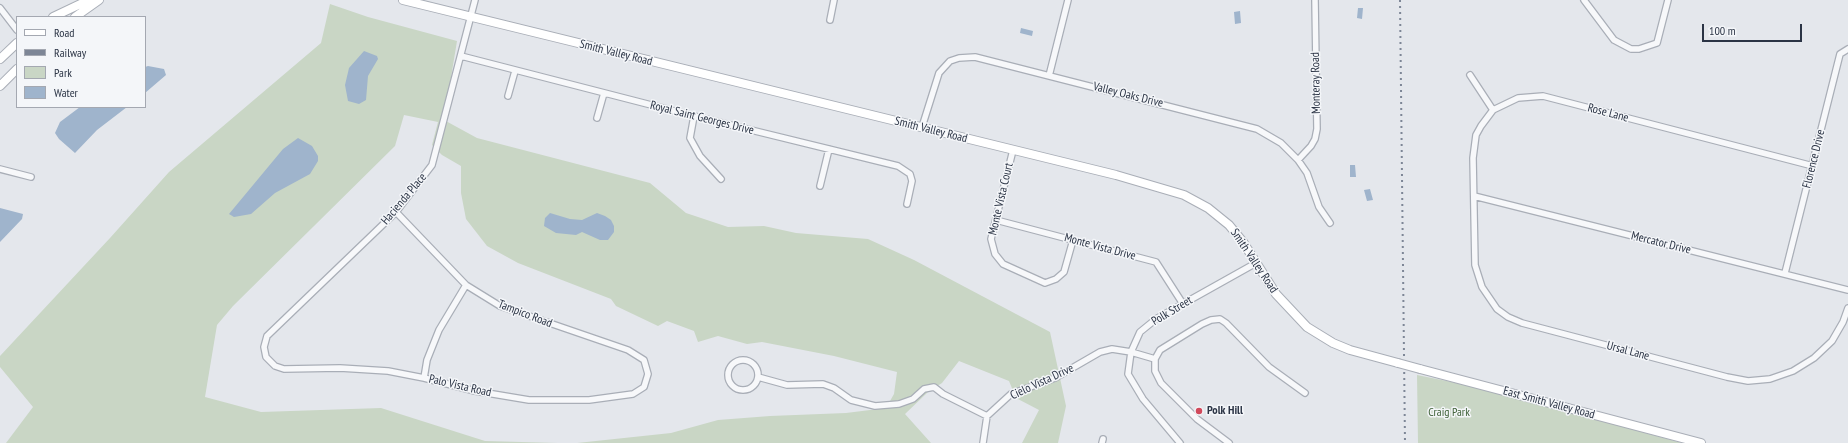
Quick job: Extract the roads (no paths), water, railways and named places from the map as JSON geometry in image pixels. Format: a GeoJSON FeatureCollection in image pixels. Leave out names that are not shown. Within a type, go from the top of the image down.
{"type":"FeatureCollection","features":[{"type":"Feature","properties":{"kind":"main road"},"geometry":{"type":"LineString","coordinates":[[55,16],[89,0]]}},
{"type":"Feature","properties":{"kind":"main road"},"geometry":{"type":"LineString","coordinates":[[76,16],[99,0]]}},
{"type":"Feature","properties":{"kind":"main road","name":"Smith Valley Road"},"geometry":{"type":"LineString","coordinates":[[403,0],[1150,184],[1197,201],[1229,225],[1243,242],[1276,294],[1308,327],[1333,343],[1350,350],[1398,363]]}},
{"type":"Feature","properties":{"kind":"main road"},"geometry":{"type":"LineString","coordinates":[[0,58],[16,44]]}},
{"type":"Feature","properties":{"kind":"main road"},"geometry":{"type":"LineString","coordinates":[[0,86],[16,70]]}},
{"type":"Feature","properties":{"kind":"main road","name":"East Smith Valley Road"},"geometry":{"type":"LineString","coordinates":[[1398,363],[1701,443]]}},
{"type":"Feature","properties":{"kind":"street","name":"Hacienda Place"},"geometry":{"type":"LineString","coordinates":[[266,357],[264,347],[267,336],[396,212],[432,165],[475,0]]}},
{"type":"Feature","properties":{"kind":"street"},"geometry":{"type":"LineString","coordinates":[[830,20],[834,0]]}},
{"type":"Feature","properties":{"kind":"street"},"geometry":{"type":"LineString","coordinates":[[1049,76],[1068,0]]}},
{"type":"Feature","properties":{"kind":"street","name":"Monteray Road"},"geometry":{"type":"LineString","coordinates":[[1298,160],[1312,146],[1317,129],[1315,0]]}},
{"type":"Feature","properties":{"kind":"street"},"geometry":{"type":"LineString","coordinates":[[1584,0],[1614,40],[1631,49],[1639,49],[1657,43],[1668,0]]}},
{"type":"Feature","properties":{"kind":"street"},"geometry":{"type":"LineString","coordinates":[[0,8],[16,29]]}},
{"type":"Feature","properties":{"kind":"street","name":"Florence Drive"},"geometry":{"type":"LineString","coordinates":[[1785,273],[1840,54],[1848,49]]}},
{"type":"Feature","properties":{"kind":"street","name":"Royal Saint Georges Drive"},"geometry":{"type":"LineString","coordinates":[[461,56],[904,169],[910,174],[912,181],[907,204]]}},
{"type":"Feature","properties":{"kind":"street","name":"Valley Oaks Drive"},"geometry":{"type":"LineString","coordinates":[[922,128],[938,73],[950,61],[959,58],[975,57],[1257,129],[1281,143],[1298,160],[1307,173],[1319,207],[1330,223]]}},
{"type":"Feature","properties":{"kind":"street"},"geometry":{"type":"LineString","coordinates":[[508,96],[515,71]]}},
{"type":"Feature","properties":{"kind":"street"},"geometry":{"type":"LineString","coordinates":[[1470,75],[1493,110]]}},
{"type":"Feature","properties":{"kind":"street"},"geometry":{"type":"LineString","coordinates":[[597,118],[604,93]]}},
{"type":"Feature","properties":{"kind":"street","name":"Rose Lane"},"geometry":{"type":"LineString","coordinates":[[1474,196],[1473,148],[1481,126],[1493,110],[1518,98],[1543,96],[1813,166]]}},
{"type":"Feature","properties":{"kind":"street"},"geometry":{"type":"LineString","coordinates":[[694,116],[690,129],[690,138],[700,156],[721,179]]}},
{"type":"Feature","properties":{"kind":"street"},"geometry":{"type":"LineString","coordinates":[[820,186],[829,149]]}},
{"type":"Feature","properties":{"kind":"street","name":"Monte Vista Court"},"geometry":{"type":"LineString","coordinates":[[1013,150],[991,239],[995,254],[1003,264],[1045,283],[1056,279],[1064,272],[1073,240]]}},
{"type":"Feature","properties":{"kind":"street"},"geometry":{"type":"LineString","coordinates":[[0,169],[31,176]]}},
{"type":"Feature","properties":{"kind":"street","name":"Mercator Drive"},"geometry":{"type":"LineString","coordinates":[[1474,196],[1848,290]]}},
{"type":"Feature","properties":{"kind":"street","name":"Ursal Lane"},"geometry":{"type":"LineString","coordinates":[[1474,196],[1475,265],[1482,287],[1497,308],[1508,317],[1522,323],[1727,377],[1748,381],[1770,379],[1793,371],[1814,358],[1832,340],[1843,322],[1848,308]]}},
{"type":"Feature","properties":{"kind":"street","name":"Tampico Road"},"geometry":{"type":"LineString","coordinates":[[396,212],[466,285],[500,306],[628,350],[644,360],[648,374]]}},
{"type":"Feature","properties":{"kind":"street","name":"Monte Vista Drive"},"geometry":{"type":"LineString","coordinates":[[996,220],[1156,262],[1182,304]]}},
{"type":"Feature","properties":{"kind":"street","name":"Polk Street"},"geometry":{"type":"LineString","coordinates":[[1180,443],[1143,399],[1128,374],[1131,352],[1140,332],[1156,319],[1256,263]]}},
{"type":"Feature","properties":{"kind":"street"},"geometry":{"type":"LineString","coordinates":[[424,378],[427,360],[439,330],[466,285]]}},
{"type":"Feature","properties":{"kind":"street"},"geometry":{"type":"LineString","coordinates":[[1229,443],[1197,420],[1160,383],[1155,370],[1155,359],[1160,350],[1202,324],[1211,320],[1220,319],[1226,323],[1269,367],[1305,393]]}},
{"type":"Feature","properties":{"kind":"street","name":"Cielo Vista Drive"},"geometry":{"type":"LineString","coordinates":[[987,416],[1011,394],[1055,378],[1100,352],[1112,349],[1131,352],[1155,359]]}},
{"type":"Feature","properties":{"kind":"street","name":"Palo Vista Road"},"geometry":{"type":"LineString","coordinates":[[266,357],[275,366],[284,369],[340,368],[388,371],[424,378],[475,391],[529,400],[589,400],[632,394],[644,387],[648,374]]}},
{"type":"Feature","properties":{"kind":"street"},"geometry":{"type":"LineString","coordinates":[[740,360],[745,360],[754,364],[758,372],[758,377],[754,386],[744,390],[731,384],[728,374],[732,365],[740,360]]}},
{"type":"Feature","properties":{"kind":"street"},"geometry":{"type":"LineString","coordinates":[[758,377],[787,385],[823,384],[834,388],[851,400],[875,406],[899,404],[913,399],[924,389],[934,387],[943,394],[987,416],[983,443]]}},
{"type":"Feature","properties":{"kind":"water"},"geometry":{"type":"Polygon","coordinates":[[[1358,8],[1363,8],[1362,19],[1357,18],[1358,8]]]}},
{"type":"Feature","properties":{"kind":"water"},"geometry":{"type":"Polygon","coordinates":[[[1240,11],[1241,23],[1235,24],[1234,12],[1240,11]]]}},
{"type":"Feature","properties":{"kind":"water"},"geometry":{"type":"Polygon","coordinates":[[[1021,28],[1033,31],[1032,36],[1020,33],[1021,28]]]}},
{"type":"Feature","properties":{"kind":"water"},"geometry":{"type":"Polygon","coordinates":[[[364,51],[377,56],[378,59],[368,76],[366,100],[359,104],[348,101],[345,85],[349,68],[364,51]]]}},
{"type":"Feature","properties":{"kind":"water"},"geometry":{"type":"Polygon","coordinates":[[[146,67],[164,69],[166,75],[146,92],[146,67]]]}},
{"type":"Feature","properties":{"kind":"water"},"geometry":{"type":"Polygon","coordinates":[[[79,108],[126,108],[97,130],[75,153],[59,139],[55,133],[60,122],[79,108]]]}},
{"type":"Feature","properties":{"kind":"water"},"geometry":{"type":"Polygon","coordinates":[[[298,138],[312,146],[318,156],[318,161],[310,174],[275,193],[251,214],[234,217],[229,214],[283,149],[298,138]]]}},
{"type":"Feature","properties":{"kind":"water"},"geometry":{"type":"Polygon","coordinates":[[[1350,165],[1355,165],[1356,177],[1350,177],[1350,165]]]}},
{"type":"Feature","properties":{"kind":"water"},"geometry":{"type":"Polygon","coordinates":[[[1370,189],[1373,200],[1367,201],[1364,190],[1370,189]]]}},
{"type":"Feature","properties":{"kind":"water"},"geometry":{"type":"Polygon","coordinates":[[[0,208],[23,214],[22,219],[0,242],[0,208]]]}},
{"type":"Feature","properties":{"kind":"water"},"geometry":{"type":"Polygon","coordinates":[[[550,213],[570,219],[582,220],[597,213],[611,220],[614,226],[614,232],[608,240],[600,240],[582,232],[576,235],[556,233],[544,226],[545,218],[550,213]]]}},
{"type":"Feature","properties":{"kind":"railway"},"geometry":{"type":"LineString","coordinates":[[1400,0],[1405,443]]}},
{"type":"Feature","properties":{"kind":"place","name":"Polk Hill"},"geometry":{"type":"Point","coordinates":[1199,411]}},
{"type":"Feature","properties":{"kind":"park label","name":"Craig Park"},"geometry":{"type":"Point","coordinates":[1449,413]}}]}
